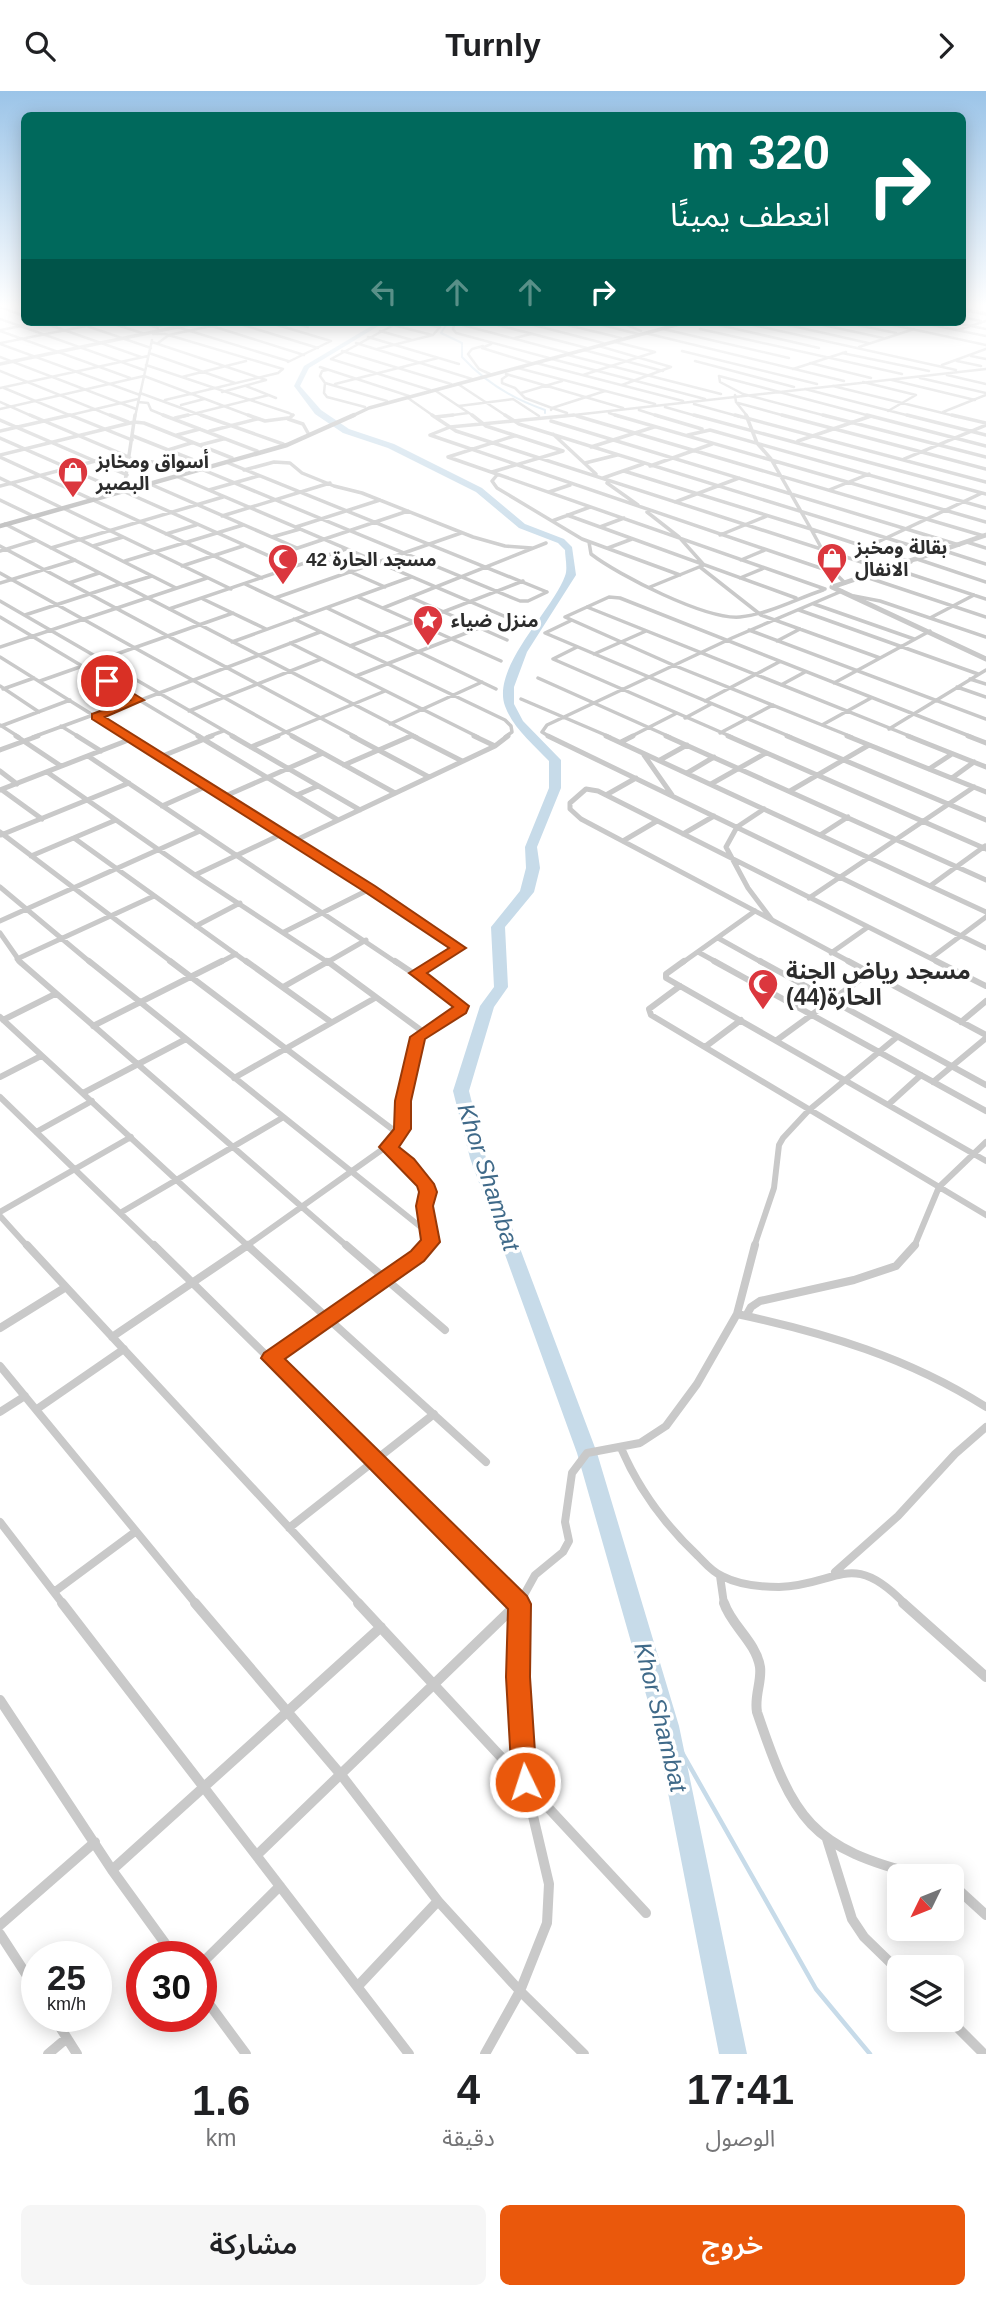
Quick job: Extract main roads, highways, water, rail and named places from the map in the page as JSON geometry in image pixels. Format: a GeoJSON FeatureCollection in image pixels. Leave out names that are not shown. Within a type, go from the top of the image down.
{"type":"FeatureCollection","features":[{"type":"Feature","properties":{"kind":"main road"},"geometry":{"type":"LineString","coordinates":[[344,416],[417,395]]}},
{"type":"Feature","properties":{"kind":"main road"},"geometry":{"type":"LineString","coordinates":[[2,524],[293,443],[365,407],[408,397]]}},
{"type":"Feature","properties":{"kind":"main road"},"geometry":{"type":"LineString","coordinates":[[122,490],[283,444],[327,425]]}},
{"type":"Feature","properties":{"kind":"waterway","name":"Khor Shambat"},"geometry":{"type":"LineString","coordinates":[[304,395],[318,412],[346,431],[391,446],[479,490],[522,526],[561,541],[569,549],[571,575],[522,652],[509,687],[509,704],[518,722],[555,760],[555,788],[531,847],[533,868],[527,892],[498,927],[501,987],[487,1006],[461,1091],[478,1158],[587,1453],[667,1726],[733,2054]]}},
{"type":"Feature","properties":{"kind":"waterway"},"geometry":{"type":"LineString","coordinates":[[510,395],[545,410],[545,413]]}},
{"type":"Feature","properties":{"kind":"waterway"},"geometry":{"type":"LineString","coordinates":[[667,1726],[816,1989],[870,2054]]}},
{"type":"Feature","properties":{"kind":"place","name":"أسواق ومخابز البصير"},"geometry":{"type":"Point","coordinates":[73,499]}},
{"type":"Feature","properties":{"kind":"place","name":"بقالة ومخبز الانفال"},"geometry":{"type":"Point","coordinates":[832,585]}},
{"type":"Feature","properties":{"kind":"place","name":"مسجد الحارة 42"},"geometry":{"type":"Point","coordinates":[283,586]}},
{"type":"Feature","properties":{"kind":"place","name":"منزل ضياء"},"geometry":{"type":"Point","coordinates":[428,647]}},
{"type":"Feature","properties":{"kind":"place","name":"مسجد رياض الجنة الحارة(44)"},"geometry":{"type":"Point","coordinates":[763,1011]}}]}
